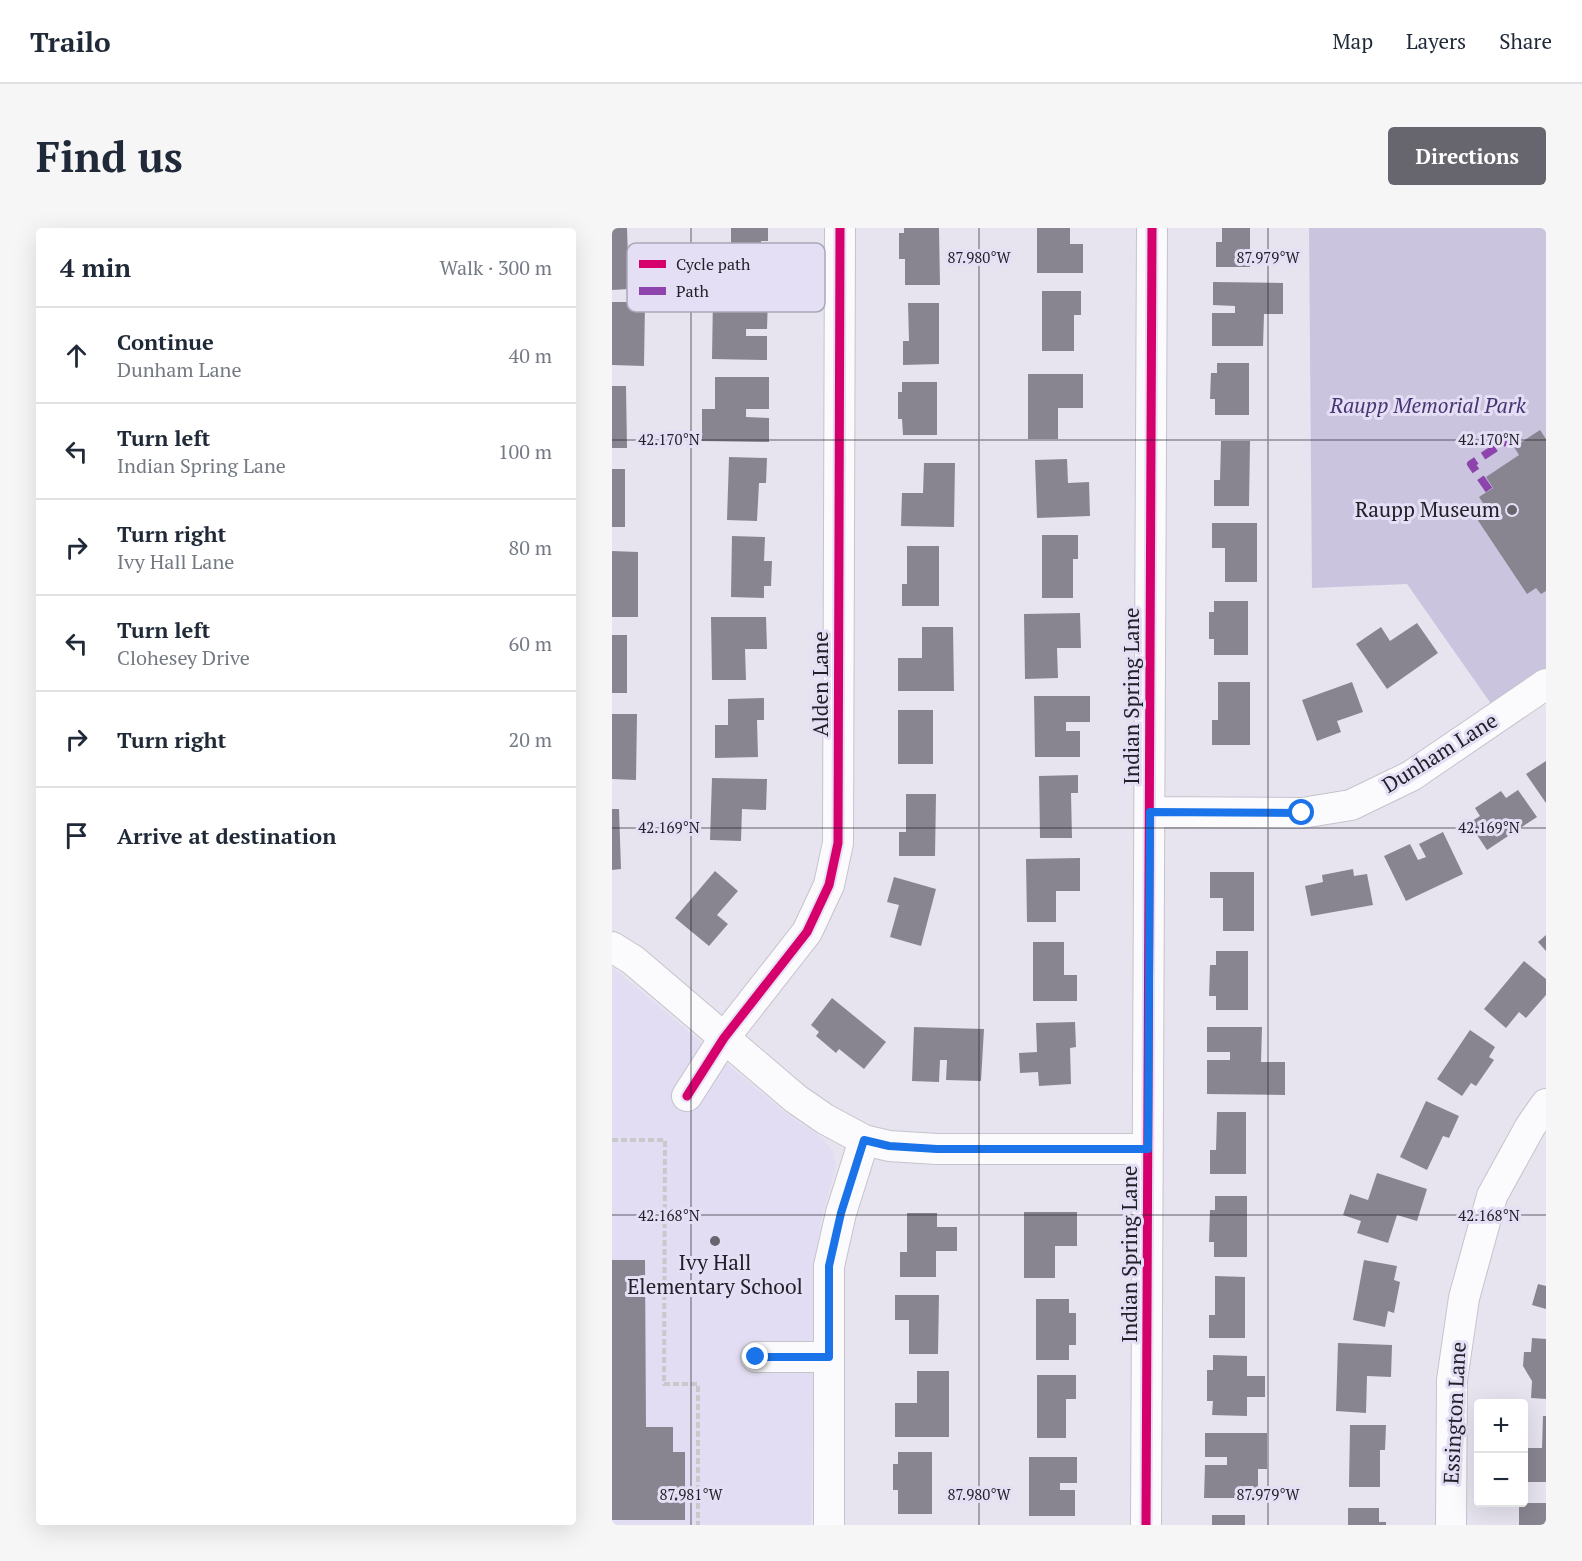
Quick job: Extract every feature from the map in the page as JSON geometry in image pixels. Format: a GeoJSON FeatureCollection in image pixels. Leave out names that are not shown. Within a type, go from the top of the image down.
{"type":"FeatureCollection","features":[{"type":"Feature","properties":{"kind":"street","name":"Alden Lane"},"geometry":{"type":"LineString","coordinates":[[687,1096],[724,1038],[807,932],[829,885],[838,843],[840,228]]}},
{"type":"Feature","properties":{"kind":"street","name":"Indian Spring Lane"},"geometry":{"type":"LineString","coordinates":[[1146,1525],[1152,228]]}},
{"type":"Feature","properties":{"kind":"street","name":"Dunham Lane"},"geometry":{"type":"LineString","coordinates":[[1150,812],[1302,813],[1351,805],[1411,776],[1546,684]]}},
{"type":"Feature","properties":{"kind":"street"},"geometry":{"type":"LineString","coordinates":[[612,947],[633,960],[796,1100],[864,1140],[889,1146],[937,1149],[1148,1149]]}},
{"type":"Feature","properties":{"kind":"street","name":"Essington Lane"},"geometry":{"type":"LineString","coordinates":[[1451,1525],[1452,1380],[1464,1298],[1492,1196],[1530,1127],[1546,1104]]}},
{"type":"Feature","properties":{"kind":"street"},"geometry":{"type":"LineString","coordinates":[[829,1525],[829,1266],[841,1213],[864,1140]]}},
{"type":"Feature","properties":{"kind":"street"},"geometry":{"type":"LineString","coordinates":[[756,1357],[829,1357]]}},
{"type":"Feature","properties":{"kind":"path"},"geometry":{"type":"LineString","coordinates":[[612,1140],[666,1140],[664,1384],[698,1384],[698,1525]]}},
{"type":"Feature","properties":{"kind":"shaded area","name":"Ivy Hall Elementary School"},"geometry":{"type":"Polygon","coordinates":[[[612,967],[788,1115],[821,1137],[833,1152],[836,1165],[821,1222],[815,1259],[811,1525],[612,1525],[612,967]]]}},
{"type":"Feature","properties":{"kind":"green space","name":"Raupp Memorial Park"},"geometry":{"type":"Polygon","coordinates":[[[1309,228],[1546,228],[1546,671],[1494,708],[1407,584],[1312,588],[1309,228]]]}},
{"type":"Feature","properties":{"kind":"building"},"geometry":{"type":"Polygon","coordinates":[[[612,228],[627,228],[627,289],[612,290],[612,228]]]}},
{"type":"Feature","properties":{"kind":"building"},"geometry":{"type":"Polygon","coordinates":[[[731,228],[768,228],[768,241],[731,243],[731,228]]]}},
{"type":"Feature","properties":{"kind":"building"},"geometry":{"type":"Polygon","coordinates":[[[904,228],[939,228],[940,285],[905,285],[905,259],[899,259],[899,233],[904,233],[904,228]]]}},
{"type":"Feature","properties":{"kind":"building"},"geometry":{"type":"Polygon","coordinates":[[[1037,228],[1070,228],[1070,244],[1083,244],[1083,273],[1037,273],[1037,228]]]}},
{"type":"Feature","properties":{"kind":"building"},"geometry":{"type":"Polygon","coordinates":[[[1222,228],[1250,228],[1250,267],[1216,267],[1216,242],[1222,242],[1222,228]]]}},
{"type":"Feature","properties":{"kind":"building"},"geometry":{"type":"Polygon","coordinates":[[[1213,282],[1283,283],[1283,314],[1264,314],[1263,346],[1212,346],[1212,313],[1235,313],[1235,306],[1213,305],[1213,282]]]}},
{"type":"Feature","properties":{"kind":"building"},"geometry":{"type":"Polygon","coordinates":[[[1042,291],[1081,291],[1081,315],[1074,315],[1074,351],[1042,351],[1042,291]]]}},
{"type":"Feature","properties":{"kind":"building"},"geometry":{"type":"Polygon","coordinates":[[[612,302],[627,302],[627,312],[645,312],[644,366],[612,365],[612,302]]]}},
{"type":"Feature","properties":{"kind":"building"},"geometry":{"type":"Polygon","coordinates":[[[908,303],[939,303],[939,364],[903,365],[903,341],[909,341],[908,303]]]}},
{"type":"Feature","properties":{"kind":"building"},"geometry":{"type":"Polygon","coordinates":[[[713,312],[768,312],[767,329],[746,329],[746,336],[767,336],[767,360],[712,359],[713,312]]]}},
{"type":"Feature","properties":{"kind":"building"},"geometry":{"type":"Polygon","coordinates":[[[1217,363],[1249,363],[1249,415],[1215,415],[1215,399],[1210,399],[1211,373],[1217,373],[1217,363]]]}},
{"type":"Feature","properties":{"kind":"building"},"geometry":{"type":"Polygon","coordinates":[[[1028,374],[1083,374],[1083,408],[1058,408],[1058,439],[1028,439],[1028,374]]]}},
{"type":"Feature","properties":{"kind":"building"},"geometry":{"type":"Polygon","coordinates":[[[715,377],[769,377],[769,409],[746,409],[746,417],[769,418],[769,442],[702,441],[702,409],[715,409],[715,377]]]}},
{"type":"Feature","properties":{"kind":"building"},"geometry":{"type":"Polygon","coordinates":[[[902,382],[937,382],[937,435],[903,435],[902,419],[898,419],[898,392],[902,392],[902,382]]]}},
{"type":"Feature","properties":{"kind":"building"},"geometry":{"type":"Polygon","coordinates":[[[612,386],[626,386],[627,448],[612,448],[612,386]]]}},
{"type":"Feature","properties":{"kind":"building","name":"Raupp Museum"},"geometry":{"type":"Polygon","coordinates":[[[1540,430],[1546,439],[1546,591],[1541,594],[1536,588],[1527,594],[1473,513],[1485,506],[1479,497],[1493,488],[1486,477],[1519,455],[1514,447],[1540,430]]]}},
{"type":"Feature","properties":{"kind":"building"},"geometry":{"type":"Polygon","coordinates":[[[1221,441],[1250,441],[1249,506],[1214,506],[1214,480],[1220,480],[1221,441]]]}},
{"type":"Feature","properties":{"kind":"building"},"geometry":{"type":"Polygon","coordinates":[[[729,457],[767,458],[766,483],[759,483],[757,521],[727,520],[729,457]]]}},
{"type":"Feature","properties":{"kind":"building"},"geometry":{"type":"Polygon","coordinates":[[[1067,459],[1068,483],[1089,482],[1090,516],[1037,518],[1035,460],[1067,459]]]}},
{"type":"Feature","properties":{"kind":"building"},"geometry":{"type":"Polygon","coordinates":[[[924,463],[955,463],[954,527],[901,526],[902,493],[923,493],[924,463]]]}},
{"type":"Feature","properties":{"kind":"building"},"geometry":{"type":"Polygon","coordinates":[[[612,469],[625,469],[625,527],[612,527],[612,469]]]}},
{"type":"Feature","properties":{"kind":"building"},"geometry":{"type":"Polygon","coordinates":[[[1212,523],[1257,523],[1257,582],[1225,582],[1225,548],[1212,548],[1212,523]]]}},
{"type":"Feature","properties":{"kind":"building"},"geometry":{"type":"Polygon","coordinates":[[[1042,535],[1078,535],[1078,559],[1073,559],[1073,598],[1042,598],[1042,535]]]}},
{"type":"Feature","properties":{"kind":"building"},"geometry":{"type":"Polygon","coordinates":[[[732,536],[765,537],[764,561],[772,561],[771,586],[764,586],[764,598],[731,597],[732,536]]]}},
{"type":"Feature","properties":{"kind":"building"},"geometry":{"type":"Polygon","coordinates":[[[907,546],[939,546],[939,606],[902,606],[902,584],[907,584],[907,546]]]}},
{"type":"Feature","properties":{"kind":"building"},"geometry":{"type":"Polygon","coordinates":[[[612,551],[638,552],[638,617],[612,617],[612,551]]]}},
{"type":"Feature","properties":{"kind":"building"},"geometry":{"type":"Polygon","coordinates":[[[1214,601],[1248,601],[1248,655],[1214,655],[1214,639],[1209,639],[1209,612],[1214,612],[1214,601]]]}},
{"type":"Feature","properties":{"kind":"building"},"geometry":{"type":"Polygon","coordinates":[[[1080,613],[1081,648],[1057,648],[1058,678],[1025,679],[1024,614],[1080,613]]]}},
{"type":"Feature","properties":{"kind":"building"},"geometry":{"type":"Polygon","coordinates":[[[711,617],[766,617],[767,649],[745,649],[746,680],[712,680],[711,617]]]}},
{"type":"Feature","properties":{"kind":"building"},"geometry":{"type":"Polygon","coordinates":[[[1417,623],[1438,653],[1387,689],[1356,644],[1381,627],[1390,641],[1417,623]]]}},
{"type":"Feature","properties":{"kind":"building"},"geometry":{"type":"Polygon","coordinates":[[[922,627],[953,627],[954,691],[898,691],[898,658],[922,658],[922,627]]]}},
{"type":"Feature","properties":{"kind":"building"},"geometry":{"type":"Polygon","coordinates":[[[612,635],[627,635],[627,693],[612,693],[612,635]]]}},
{"type":"Feature","properties":{"kind":"building"},"geometry":{"type":"Polygon","coordinates":[[[1218,682],[1250,682],[1250,745],[1212,745],[1212,720],[1218,720],[1218,682]]]}},
{"type":"Feature","properties":{"kind":"building"},"geometry":{"type":"Polygon","coordinates":[[[1352,682],[1363,712],[1337,721],[1341,732],[1317,741],[1302,700],[1352,682]]]}},
{"type":"Feature","properties":{"kind":"building"},"geometry":{"type":"Polygon","coordinates":[[[1034,696],[1090,696],[1090,722],[1066,722],[1066,731],[1080,731],[1080,757],[1035,757],[1034,696]]]}},
{"type":"Feature","properties":{"kind":"building"},"geometry":{"type":"Polygon","coordinates":[[[764,698],[764,720],[757,720],[758,757],[715,758],[715,725],[728,725],[728,699],[764,698]]]}},
{"type":"Feature","properties":{"kind":"building"},"geometry":{"type":"Polygon","coordinates":[[[898,710],[933,710],[933,764],[898,764],[898,710]]]}},
{"type":"Feature","properties":{"kind":"building"},"geometry":{"type":"Polygon","coordinates":[[[612,714],[637,714],[636,780],[612,779],[612,714]]]}},
{"type":"Feature","properties":{"kind":"building"},"geometry":{"type":"Polygon","coordinates":[[[1546,761],[1546,803],[1526,774],[1546,761]]]}},
{"type":"Feature","properties":{"kind":"building"},"geometry":{"type":"Polygon","coordinates":[[[1078,775],[1078,793],[1071,793],[1072,838],[1040,838],[1039,776],[1078,775]]]}},
{"type":"Feature","properties":{"kind":"building"},"geometry":{"type":"Polygon","coordinates":[[[712,778],[767,779],[766,810],[742,809],[741,841],[710,840],[712,778]]]}},
{"type":"Feature","properties":{"kind":"building"},"geometry":{"type":"Polygon","coordinates":[[[1518,790],[1537,817],[1487,850],[1469,823],[1480,816],[1475,808],[1501,791],[1506,798],[1518,790]]]}},
{"type":"Feature","properties":{"kind":"building"},"geometry":{"type":"Polygon","coordinates":[[[906,794],[936,794],[935,856],[899,856],[899,832],[906,832],[906,794]]]}},
{"type":"Feature","properties":{"kind":"building"},"geometry":{"type":"Polygon","coordinates":[[[612,809],[619,809],[621,869],[612,870],[612,809]]]}},
{"type":"Feature","properties":{"kind":"building"},"geometry":{"type":"Polygon","coordinates":[[[1443,832],[1463,874],[1406,901],[1384,856],[1410,844],[1418,860],[1426,857],[1419,844],[1443,832]]]}},
{"type":"Feature","properties":{"kind":"building"},"geometry":{"type":"Polygon","coordinates":[[[1080,858],[1080,891],[1056,891],[1056,922],[1027,922],[1026,859],[1080,858]]]}},
{"type":"Feature","properties":{"kind":"building"},"geometry":{"type":"Polygon","coordinates":[[[1353,869],[1354,876],[1367,874],[1373,905],[1311,916],[1305,886],[1323,882],[1322,875],[1353,869]]]}},
{"type":"Feature","properties":{"kind":"building"},"geometry":{"type":"Polygon","coordinates":[[[715,871],[738,891],[717,915],[728,924],[709,946],[675,918],[715,871]]]}},
{"type":"Feature","properties":{"kind":"building"},"geometry":{"type":"Polygon","coordinates":[[[1210,872],[1254,872],[1254,931],[1223,931],[1223,898],[1210,898],[1210,872]]]}},
{"type":"Feature","properties":{"kind":"building"},"geometry":{"type":"Polygon","coordinates":[[[894,877],[936,889],[921,946],[890,937],[899,905],[887,902],[894,877]]]}},
{"type":"Feature","properties":{"kind":"building"},"geometry":{"type":"Polygon","coordinates":[[[1546,935],[1546,951],[1538,942],[1546,935]]]}},
{"type":"Feature","properties":{"kind":"building"},"geometry":{"type":"Polygon","coordinates":[[[1033,942],[1064,942],[1064,975],[1077,975],[1077,1001],[1033,1001],[1033,942]]]}},
{"type":"Feature","properties":{"kind":"building"},"geometry":{"type":"Polygon","coordinates":[[[1216,951],[1248,951],[1248,1010],[1216,1010],[1216,996],[1209,996],[1210,965],[1216,965],[1216,951]]]}},
{"type":"Feature","properties":{"kind":"building"},"geometry":{"type":"Polygon","coordinates":[[[1524,961],[1546,979],[1546,995],[1526,1018],[1519,1012],[1506,1028],[1484,1009],[1524,961]]]}},
{"type":"Feature","properties":{"kind":"building"},"geometry":{"type":"Polygon","coordinates":[[[832,998],[886,1042],[864,1069],[839,1049],[836,1053],[816,1036],[819,1032],[811,1025],[832,998]]]}},
{"type":"Feature","properties":{"kind":"building"},"geometry":{"type":"Polygon","coordinates":[[[1075,1022],[1076,1047],[1070,1048],[1071,1084],[1039,1086],[1038,1072],[1020,1073],[1019,1053],[1037,1052],[1036,1023],[1075,1022]]]}},
{"type":"Feature","properties":{"kind":"building"},"geometry":{"type":"Polygon","coordinates":[[[914,1027],[984,1029],[981,1081],[946,1080],[947,1060],[940,1060],[939,1082],[912,1081],[914,1027]]]}},
{"type":"Feature","properties":{"kind":"building"},"geometry":{"type":"Polygon","coordinates":[[[1207,1027],[1262,1027],[1261,1062],[1285,1062],[1285,1095],[1207,1094],[1207,1060],[1230,1060],[1230,1052],[1207,1052],[1207,1027]]]}},
{"type":"Feature","properties":{"kind":"building"},"geometry":{"type":"Polygon","coordinates":[[[1470,1030],[1495,1047],[1489,1057],[1494,1060],[1476,1086],[1471,1083],[1462,1096],[1437,1079],[1470,1030]]]}},
{"type":"Feature","properties":{"kind":"building"},"geometry":{"type":"Polygon","coordinates":[[[1426,1101],[1459,1116],[1449,1138],[1443,1136],[1427,1170],[1400,1157],[1426,1101]]]}},
{"type":"Feature","properties":{"kind":"building"},"geometry":{"type":"Polygon","coordinates":[[[1217,1112],[1246,1112],[1246,1174],[1210,1174],[1210,1150],[1216,1150],[1217,1112]]]}},
{"type":"Feature","properties":{"kind":"building"},"geometry":{"type":"Polygon","coordinates":[[[1377,1173],[1427,1189],[1417,1221],[1397,1215],[1388,1243],[1357,1233],[1361,1221],[1343,1215],[1350,1194],[1368,1200],[1377,1173]]]}},
{"type":"Feature","properties":{"kind":"building"},"geometry":{"type":"Polygon","coordinates":[[[1215,1196],[1247,1196],[1247,1257],[1214,1257],[1214,1242],[1209,1242],[1210,1210],[1215,1210],[1215,1196]]]}},
{"type":"Feature","properties":{"kind":"building"},"geometry":{"type":"Polygon","coordinates":[[[1024,1212],[1077,1212],[1077,1246],[1055,1246],[1055,1278],[1024,1278],[1024,1212]]]}},
{"type":"Feature","properties":{"kind":"building"},"geometry":{"type":"Polygon","coordinates":[[[907,1213],[937,1213],[937,1227],[957,1227],[957,1251],[936,1251],[936,1277],[900,1277],[900,1252],[907,1252],[907,1213]]]}},
{"type":"Feature","properties":{"kind":"building"},"geometry":{"type":"Polygon","coordinates":[[[612,1260],[645,1260],[646,1427],[673,1427],[673,1452],[685,1452],[685,1520],[612,1520],[612,1260]]]}},
{"type":"Feature","properties":{"kind":"building"},"geometry":{"type":"Polygon","coordinates":[[[1364,1260],[1397,1266],[1394,1280],[1400,1282],[1394,1313],[1388,1311],[1385,1327],[1353,1320],[1364,1260]]]}},
{"type":"Feature","properties":{"kind":"building"},"geometry":{"type":"Polygon","coordinates":[[[1215,1276],[1245,1277],[1245,1338],[1209,1338],[1209,1315],[1215,1315],[1215,1276]]]}},
{"type":"Feature","properties":{"kind":"building"},"geometry":{"type":"Polygon","coordinates":[[[1538,1284],[1546,1286],[1546,1309],[1532,1305],[1538,1284]]]}},
{"type":"Feature","properties":{"kind":"building"},"geometry":{"type":"Polygon","coordinates":[[[895,1295],[939,1295],[938,1354],[909,1354],[909,1320],[895,1320],[895,1295]]]}},
{"type":"Feature","properties":{"kind":"building"},"geometry":{"type":"Polygon","coordinates":[[[1036,1299],[1069,1299],[1069,1313],[1076,1313],[1076,1345],[1069,1345],[1069,1360],[1036,1360],[1036,1299]]]}},
{"type":"Feature","properties":{"kind":"building"},"geometry":{"type":"Polygon","coordinates":[[[1532,1338],[1546,1339],[1546,1399],[1531,1398],[1532,1381],[1523,1366],[1524,1352],[1531,1352],[1532,1338]]]}},
{"type":"Feature","properties":{"kind":"building"},"geometry":{"type":"Polygon","coordinates":[[[1338,1343],[1392,1345],[1391,1377],[1367,1376],[1366,1413],[1336,1411],[1338,1343]]]}},
{"type":"Feature","properties":{"kind":"building"},"geometry":{"type":"Polygon","coordinates":[[[1213,1355],[1247,1356],[1247,1376],[1265,1376],[1265,1397],[1247,1397],[1247,1416],[1212,1415],[1213,1401],[1207,1401],[1207,1370],[1213,1370],[1213,1355]]]}},
{"type":"Feature","properties":{"kind":"building"},"geometry":{"type":"Polygon","coordinates":[[[917,1371],[949,1371],[949,1437],[895,1437],[895,1403],[917,1403],[917,1371]]]}},
{"type":"Feature","properties":{"kind":"building"},"geometry":{"type":"Polygon","coordinates":[[[1037,1375],[1076,1375],[1076,1399],[1066,1399],[1066,1438],[1037,1438],[1037,1375]]]}},
{"type":"Feature","properties":{"kind":"building"},"geometry":{"type":"Polygon","coordinates":[[[1543,1416],[1546,1416],[1546,1482],[1528,1482],[1528,1448],[1542,1448],[1543,1416]]]}},
{"type":"Feature","properties":{"kind":"building"},"geometry":{"type":"Polygon","coordinates":[[[1350,1425],[1386,1425],[1385,1450],[1380,1450],[1380,1487],[1349,1487],[1350,1425]]]}},
{"type":"Feature","properties":{"kind":"building"},"geometry":{"type":"Polygon","coordinates":[[[1205,1433],[1267,1433],[1267,1469],[1258,1469],[1258,1498],[1204,1498],[1205,1465],[1227,1465],[1227,1457],[1205,1457],[1205,1433]]]}},
{"type":"Feature","properties":{"kind":"building"},"geometry":{"type":"Polygon","coordinates":[[[898,1452],[932,1452],[932,1514],[898,1514],[898,1490],[893,1490],[893,1464],[898,1464],[898,1452]]]}},
{"type":"Feature","properties":{"kind":"building"},"geometry":{"type":"Polygon","coordinates":[[[1029,1457],[1077,1457],[1077,1483],[1060,1483],[1060,1490],[1075,1490],[1075,1516],[1029,1516],[1029,1457]]]}},
{"type":"Feature","properties":{"kind":"building"},"geometry":{"type":"Polygon","coordinates":[[[1528,1503],[1546,1503],[1546,1525],[1519,1525],[1519,1507],[1528,1507],[1528,1503]]]}},
{"type":"Feature","properties":{"kind":"building"},"geometry":{"type":"Polygon","coordinates":[[[1348,1508],[1379,1508],[1379,1522],[1386,1522],[1386,1525],[1348,1525],[1348,1508]]]}},
{"type":"Feature","properties":{"kind":"building"},"geometry":{"type":"Polygon","coordinates":[[[1212,1515],[1245,1515],[1245,1525],[1212,1525],[1212,1515]]]}},
{"type":"Feature","properties":{"kind":"marked path"},"geometry":{"type":"LineString","coordinates":[[1489,490],[1471,464],[1503,443],[1502,441]]}},
{"type":"Feature","properties":{"kind":"cycle path"},"geometry":{"type":"LineString","coordinates":[[687,1096],[724,1038],[807,932],[829,885],[838,843],[840,228]]}},
{"type":"Feature","properties":{"kind":"cycle path"},"geometry":{"type":"LineString","coordinates":[[1146,1525],[1152,228]]}},
{"type":"Feature","properties":{"kind":"place","name":"Raupp Museum"},"geometry":{"type":"Point","coordinates":[1512,510]}},
{"type":"Feature","properties":{"kind":"place","name":"Ivy Hall Elementary School"},"geometry":{"type":"Point","coordinates":[715,1241]}},
{"type":"Feature","properties":{"kind":"route"},"geometry":{"type":"LineString","coordinates":[[756,1357],[829,1357],[829,1266],[841,1213],[864,1140],[889,1146],[937,1149],[1148,1149],[1150,812],[1302,813]]}}]}
